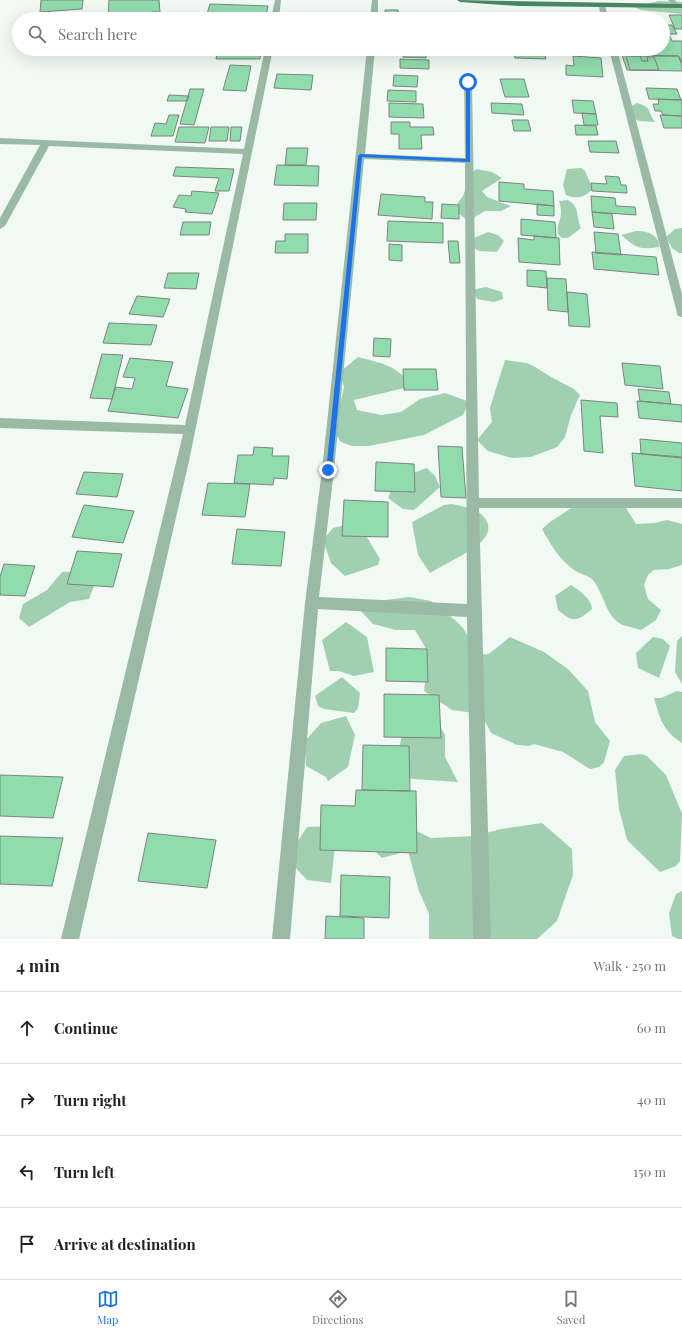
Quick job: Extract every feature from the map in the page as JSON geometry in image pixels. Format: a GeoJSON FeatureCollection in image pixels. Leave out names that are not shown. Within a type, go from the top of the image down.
{"type":"FeatureCollection","features":[{"type":"Feature","properties":{"kind":"main road"},"geometry":{"type":"LineString","coordinates":[[460,0],[679,6]]}},
{"type":"Feature","properties":{"kind":"street"},"geometry":{"type":"LineString","coordinates":[[275,12],[278,0]]}},
{"type":"Feature","properties":{"kind":"street"},"geometry":{"type":"LineString","coordinates":[[375,12],[376,0]]}},
{"type":"Feature","properties":{"kind":"street"},"geometry":{"type":"LineString","coordinates":[[671,0],[679,6]]}},
{"type":"Feature","properties":{"kind":"street"},"geometry":{"type":"LineString","coordinates":[[70,939],[189,430],[268,56]]}},
{"type":"Feature","properties":{"kind":"street"},"geometry":{"type":"LineString","coordinates":[[281,939],[312,603],[328,470],[370,56]]}},
{"type":"Feature","properties":{"kind":"street"},"geometry":{"type":"LineString","coordinates":[[615,56],[682,313]]}},
{"type":"Feature","properties":{"kind":"street"},"geometry":{"type":"LineString","coordinates":[[468,82],[474,611],[482,939]]}},
{"type":"Feature","properties":{"kind":"street"},"geometry":{"type":"LineString","coordinates":[[0,142],[248,152]]}},
{"type":"Feature","properties":{"kind":"street"},"geometry":{"type":"LineString","coordinates":[[0,226],[46,143]]}},
{"type":"Feature","properties":{"kind":"street"},"geometry":{"type":"LineString","coordinates":[[360,156],[469,161]]}},
{"type":"Feature","properties":{"kind":"street"},"geometry":{"type":"LineString","coordinates":[[0,423],[189,430]]}},
{"type":"Feature","properties":{"kind":"street"},"geometry":{"type":"LineString","coordinates":[[473,503],[682,503]]}},
{"type":"Feature","properties":{"kind":"street"},"geometry":{"type":"LineString","coordinates":[[312,603],[474,611]]}},
{"type":"Feature","properties":{"kind":"green space"},"geometry":{"type":"Polygon","coordinates":[[[659,1],[682,2],[682,14],[641,10],[634,7],[659,1]]]}},
{"type":"Feature","properties":{"kind":"green space"},"geometry":{"type":"Polygon","coordinates":[[[637,103],[648,108],[655,122],[639,121],[628,115],[628,108],[637,103]]]}},
{"type":"Feature","properties":{"kind":"green space"},"geometry":{"type":"Polygon","coordinates":[[[581,168],[585,171],[593,189],[581,197],[566,195],[563,185],[567,169],[581,168]]]}},
{"type":"Feature","properties":{"kind":"green space"},"geometry":{"type":"Polygon","coordinates":[[[477,169],[492,172],[502,178],[482,191],[487,197],[511,206],[501,211],[485,211],[468,221],[456,211],[455,207],[463,196],[467,185],[465,181],[472,172],[477,169]]]}},
{"type":"Feature","properties":{"kind":"green space"},"geometry":{"type":"Polygon","coordinates":[[[568,200],[576,209],[581,228],[568,238],[562,238],[558,234],[561,212],[559,201],[568,200]]]}},
{"type":"Feature","properties":{"kind":"green space"},"geometry":{"type":"Polygon","coordinates":[[[682,228],[682,253],[679,253],[672,248],[666,237],[675,229],[682,228]]]}},
{"type":"Feature","properties":{"kind":"green space"},"geometry":{"type":"Polygon","coordinates":[[[636,231],[648,232],[655,236],[659,243],[659,247],[638,247],[621,235],[636,231]]]}},
{"type":"Feature","properties":{"kind":"green space"},"geometry":{"type":"Polygon","coordinates":[[[488,232],[498,235],[504,241],[497,252],[479,251],[474,248],[474,238],[488,232]]]}},
{"type":"Feature","properties":{"kind":"green space"},"geometry":{"type":"Polygon","coordinates":[[[486,287],[502,292],[503,299],[494,302],[477,299],[474,292],[476,289],[486,287]]]}},
{"type":"Feature","properties":{"kind":"green space"},"geometry":{"type":"Polygon","coordinates":[[[358,357],[382,363],[394,369],[413,386],[354,400],[357,410],[381,415],[401,412],[420,399],[445,393],[467,401],[467,407],[463,415],[424,435],[369,446],[352,446],[341,442],[334,432],[344,387],[340,372],[358,357]]]}},
{"type":"Feature","properties":{"kind":"green space"},"geometry":{"type":"Polygon","coordinates":[[[505,360],[527,363],[574,389],[580,395],[571,415],[565,437],[557,447],[531,457],[512,458],[488,451],[477,440],[492,422],[490,408],[505,360]]]}},
{"type":"Feature","properties":{"kind":"green space"},"geometry":{"type":"Polygon","coordinates":[[[427,468],[435,476],[440,487],[414,510],[403,509],[388,498],[396,479],[427,468]]]}},
{"type":"Feature","properties":{"kind":"green space"},"geometry":{"type":"Polygon","coordinates":[[[604,498],[624,505],[636,524],[655,523],[667,520],[682,524],[682,565],[669,569],[654,570],[648,575],[644,585],[648,599],[661,610],[656,620],[641,630],[617,622],[609,611],[593,580],[576,571],[564,561],[552,546],[542,529],[582,501],[604,498]]]}},
{"type":"Feature","properties":{"kind":"green space"},"geometry":{"type":"Polygon","coordinates":[[[452,504],[473,509],[483,515],[488,524],[487,533],[485,538],[475,547],[430,573],[418,555],[412,522],[444,505],[452,504]]]}},
{"type":"Feature","properties":{"kind":"green space"},"geometry":{"type":"Polygon","coordinates":[[[346,525],[362,529],[380,559],[378,565],[345,576],[331,563],[323,540],[333,528],[346,525]]]}},
{"type":"Feature","properties":{"kind":"green space"},"geometry":{"type":"Polygon","coordinates":[[[85,571],[96,581],[89,599],[70,602],[29,627],[19,618],[23,604],[47,590],[62,572],[85,571]]]}},
{"type":"Feature","properties":{"kind":"green space"},"geometry":{"type":"Polygon","coordinates":[[[571,585],[590,601],[592,609],[575,619],[568,617],[558,610],[555,596],[571,585]]]}},
{"type":"Feature","properties":{"kind":"green space"},"geometry":{"type":"Polygon","coordinates":[[[409,597],[431,601],[455,620],[463,628],[479,655],[489,654],[510,637],[544,652],[568,669],[588,691],[595,722],[610,741],[604,762],[599,767],[590,769],[563,752],[534,744],[529,746],[517,745],[491,733],[481,714],[452,710],[424,691],[427,662],[425,647],[415,630],[396,630],[373,624],[360,610],[378,601],[409,597]]]}},
{"type":"Feature","properties":{"kind":"green space"},"geometry":{"type":"Polygon","coordinates":[[[346,622],[367,637],[374,672],[354,676],[339,671],[330,671],[322,640],[346,622]]]}},
{"type":"Feature","properties":{"kind":"green space"},"geometry":{"type":"Polygon","coordinates":[[[682,636],[682,684],[675,672],[677,641],[682,636]]]}},
{"type":"Feature","properties":{"kind":"green space"},"geometry":{"type":"Polygon","coordinates":[[[653,637],[663,639],[670,646],[659,678],[638,668],[636,653],[653,637]]]}},
{"type":"Feature","properties":{"kind":"green space"},"geometry":{"type":"Polygon","coordinates":[[[342,677],[360,693],[358,708],[354,713],[324,709],[318,706],[315,696],[342,677]]]}},
{"type":"Feature","properties":{"kind":"green space"},"geometry":{"type":"Polygon","coordinates":[[[677,691],[682,692],[682,743],[666,729],[658,712],[654,698],[661,698],[677,691]]]}},
{"type":"Feature","properties":{"kind":"green space"},"geometry":{"type":"Polygon","coordinates":[[[346,716],[355,735],[348,767],[328,781],[326,777],[306,766],[305,741],[321,723],[346,716]]]}},
{"type":"Feature","properties":{"kind":"green space"},"geometry":{"type":"Polygon","coordinates":[[[436,720],[445,735],[445,757],[458,782],[413,779],[403,776],[396,759],[403,732],[436,720]]]}},
{"type":"Feature","properties":{"kind":"green space"},"geometry":{"type":"Polygon","coordinates":[[[641,754],[647,756],[666,775],[682,814],[680,861],[676,866],[660,872],[627,840],[619,809],[615,770],[624,756],[641,754]]]}},
{"type":"Feature","properties":{"kind":"green space"},"geometry":{"type":"Polygon","coordinates":[[[542,823],[572,849],[573,875],[557,921],[537,939],[429,939],[429,914],[419,891],[408,851],[382,858],[363,840],[404,825],[431,838],[475,836],[501,829],[542,823]]]}},
{"type":"Feature","properties":{"kind":"green space"},"geometry":{"type":"Polygon","coordinates":[[[337,826],[331,883],[307,880],[294,866],[294,847],[307,827],[337,826]]]}},
{"type":"Feature","properties":{"kind":"green space"},"geometry":{"type":"Polygon","coordinates":[[[682,891],[682,939],[678,939],[672,936],[669,913],[676,894],[682,891]]]}},
{"type":"Feature","properties":{"kind":"building"},"geometry":{"type":"Polygon","coordinates":[[[41,0],[83,0],[82,9],[40,12],[41,0]]]}},
{"type":"Feature","properties":{"kind":"building"},"geometry":{"type":"Polygon","coordinates":[[[109,0],[159,0],[160,12],[108,12],[109,0]]]}},
{"type":"Feature","properties":{"kind":"building"},"geometry":{"type":"Polygon","coordinates":[[[210,4],[268,6],[267,12],[208,12],[210,4]]]}},
{"type":"Feature","properties":{"kind":"building"},"geometry":{"type":"Polygon","coordinates":[[[385,10],[398,10],[398,12],[385,12],[385,10]]]}},
{"type":"Feature","properties":{"kind":"building"},"geometry":{"type":"Polygon","coordinates":[[[670,15],[682,15],[682,29],[675,29],[670,15]]]}},
{"type":"Feature","properties":{"kind":"building"},"geometry":{"type":"Polygon","coordinates":[[[670,25],[672,25],[677,34],[670,34],[670,25]]]}},
{"type":"Feature","properties":{"kind":"building"},"geometry":{"type":"Polygon","coordinates":[[[670,36],[672,41],[682,41],[682,63],[679,56],[670,56],[670,36]]]}},
{"type":"Feature","properties":{"kind":"building"},"geometry":{"type":"Polygon","coordinates":[[[217,56],[260,56],[260,59],[216,59],[217,56]]]}},
{"type":"Feature","properties":{"kind":"building"},"geometry":{"type":"Polygon","coordinates":[[[403,56],[426,56],[426,58],[403,56]]]}},
{"type":"Feature","properties":{"kind":"building"},"geometry":{"type":"Polygon","coordinates":[[[515,56],[545,56],[546,59],[515,58],[515,56]]]}},
{"type":"Feature","properties":{"kind":"building"},"geometry":{"type":"Polygon","coordinates":[[[573,56],[601,58],[603,77],[566,75],[566,65],[574,66],[573,56]]]}},
{"type":"Feature","properties":{"kind":"building"},"geometry":{"type":"Polygon","coordinates":[[[622,56],[678,56],[682,65],[682,71],[627,70],[622,56]]]}},
{"type":"Feature","properties":{"kind":"building"},"geometry":{"type":"Polygon","coordinates":[[[626,56],[640,56],[642,61],[648,61],[647,57],[654,57],[659,70],[630,70],[626,56]]]}},
{"type":"Feature","properties":{"kind":"building"},"geometry":{"type":"Polygon","coordinates":[[[400,59],[429,60],[429,69],[400,68],[400,59]]]}},
{"type":"Feature","properties":{"kind":"building"},"geometry":{"type":"Polygon","coordinates":[[[230,65],[251,66],[246,91],[223,90],[230,65]]]}},
{"type":"Feature","properties":{"kind":"building"},"geometry":{"type":"Polygon","coordinates":[[[277,74],[313,75],[311,90],[274,88],[277,74]]]}},
{"type":"Feature","properties":{"kind":"building"},"geometry":{"type":"Polygon","coordinates":[[[394,75],[418,76],[417,87],[393,86],[394,75]]]}},
{"type":"Feature","properties":{"kind":"building"},"geometry":{"type":"Polygon","coordinates":[[[500,79],[524,79],[529,97],[505,97],[500,79]]]}},
{"type":"Feature","properties":{"kind":"building"},"geometry":{"type":"Polygon","coordinates":[[[646,88],[677,89],[681,100],[649,99],[646,88]]]}},
{"type":"Feature","properties":{"kind":"building"},"geometry":{"type":"Polygon","coordinates":[[[190,89],[204,89],[194,125],[180,124],[190,89]]]}},
{"type":"Feature","properties":{"kind":"building"},"geometry":{"type":"Polygon","coordinates":[[[388,90],[416,91],[416,102],[387,101],[388,90]]]}},
{"type":"Feature","properties":{"kind":"building"},"geometry":{"type":"Polygon","coordinates":[[[169,95],[189,96],[187,101],[167,101],[169,95]]]}},
{"type":"Feature","properties":{"kind":"building"},"geometry":{"type":"Polygon","coordinates":[[[658,99],[682,100],[682,116],[663,115],[661,111],[655,111],[653,104],[659,104],[658,99]]]}},
{"type":"Feature","properties":{"kind":"building"},"geometry":{"type":"Polygon","coordinates":[[[572,100],[593,101],[596,114],[574,113],[572,100]]]}},
{"type":"Feature","properties":{"kind":"building"},"geometry":{"type":"Polygon","coordinates":[[[389,103],[423,104],[424,118],[389,117],[389,103]]]}},
{"type":"Feature","properties":{"kind":"building"},"geometry":{"type":"Polygon","coordinates":[[[491,103],[522,104],[524,115],[492,113],[491,103]]]}},
{"type":"Feature","properties":{"kind":"building"},"geometry":{"type":"Polygon","coordinates":[[[582,113],[596,114],[598,125],[584,125],[582,113]]]}},
{"type":"Feature","properties":{"kind":"building"},"geometry":{"type":"Polygon","coordinates":[[[169,115],[179,115],[173,136],[151,136],[155,123],[166,124],[169,115]]]}},
{"type":"Feature","properties":{"kind":"building"},"geometry":{"type":"Polygon","coordinates":[[[660,115],[682,116],[682,128],[664,128],[660,115]]]}},
{"type":"Feature","properties":{"kind":"building"},"geometry":{"type":"Polygon","coordinates":[[[512,120],[528,120],[531,131],[514,131],[512,120]]]}},
{"type":"Feature","properties":{"kind":"building"},"geometry":{"type":"Polygon","coordinates":[[[391,122],[410,122],[410,127],[433,127],[434,135],[421,135],[422,149],[399,149],[399,134],[391,134],[391,122]]]}},
{"type":"Feature","properties":{"kind":"building"},"geometry":{"type":"Polygon","coordinates":[[[575,125],[596,126],[598,135],[576,135],[575,125]]]}},
{"type":"Feature","properties":{"kind":"building"},"geometry":{"type":"Polygon","coordinates":[[[179,127],[209,127],[205,143],[175,142],[179,127]]]}},
{"type":"Feature","properties":{"kind":"building"},"geometry":{"type":"Polygon","coordinates":[[[211,127],[229,127],[227,141],[209,141],[211,127]]]}},
{"type":"Feature","properties":{"kind":"building"},"geometry":{"type":"Polygon","coordinates":[[[231,127],[242,127],[240,141],[230,141],[231,127]]]}},
{"type":"Feature","properties":{"kind":"building"},"geometry":{"type":"Polygon","coordinates":[[[588,141],[616,141],[619,153],[590,152],[588,141]]]}},
{"type":"Feature","properties":{"kind":"building"},"geometry":{"type":"Polygon","coordinates":[[[287,148],[308,148],[306,165],[285,165],[287,148]]]}},
{"type":"Feature","properties":{"kind":"building"},"geometry":{"type":"Polygon","coordinates":[[[277,165],[319,166],[318,186],[274,185],[277,165]]]}},
{"type":"Feature","properties":{"kind":"building"},"geometry":{"type":"Polygon","coordinates":[[[176,167],[234,169],[229,191],[215,191],[219,178],[173,176],[176,167]]]}},
{"type":"Feature","properties":{"kind":"building"},"geometry":{"type":"Polygon","coordinates":[[[605,176],[619,177],[621,185],[626,185],[627,193],[592,191],[591,183],[607,184],[605,176]]]}},
{"type":"Feature","properties":{"kind":"building"},"geometry":{"type":"Polygon","coordinates":[[[499,182],[524,184],[524,189],[553,191],[554,206],[499,201],[499,182]]]}},
{"type":"Feature","properties":{"kind":"building"},"geometry":{"type":"Polygon","coordinates":[[[192,191],[219,193],[212,214],[185,212],[186,209],[173,207],[179,195],[191,196],[192,191]]]}},
{"type":"Feature","properties":{"kind":"building"},"geometry":{"type":"Polygon","coordinates":[[[381,194],[425,197],[425,202],[433,202],[432,219],[378,215],[381,194]]]}},
{"type":"Feature","properties":{"kind":"building"},"geometry":{"type":"Polygon","coordinates":[[[591,196],[615,198],[616,206],[635,207],[636,215],[592,212],[591,196]]]}},
{"type":"Feature","properties":{"kind":"building"},"geometry":{"type":"Polygon","coordinates":[[[284,203],[317,203],[316,220],[283,220],[284,203]]]}},
{"type":"Feature","properties":{"kind":"building"},"geometry":{"type":"Polygon","coordinates":[[[442,204],[459,205],[459,219],[441,218],[442,204]]]}},
{"type":"Feature","properties":{"kind":"building"},"geometry":{"type":"Polygon","coordinates":[[[537,204],[554,206],[554,216],[537,215],[537,204]]]}},
{"type":"Feature","properties":{"kind":"building"},"geometry":{"type":"Polygon","coordinates":[[[592,212],[612,214],[614,229],[594,227],[592,212]]]}},
{"type":"Feature","properties":{"kind":"building"},"geometry":{"type":"Polygon","coordinates":[[[521,219],[555,222],[556,238],[521,235],[521,219]]]}},
{"type":"Feature","properties":{"kind":"building"},"geometry":{"type":"Polygon","coordinates":[[[388,221],[443,223],[443,243],[387,241],[388,221]]]}},
{"type":"Feature","properties":{"kind":"building"},"geometry":{"type":"Polygon","coordinates":[[[183,222],[211,222],[209,235],[180,235],[183,222]]]}},
{"type":"Feature","properties":{"kind":"building"},"geometry":{"type":"Polygon","coordinates":[[[594,232],[618,234],[621,255],[596,253],[594,232]]]}},
{"type":"Feature","properties":{"kind":"building"},"geometry":{"type":"Polygon","coordinates":[[[285,234],[308,234],[308,253],[275,253],[276,241],[285,241],[285,234]]]}},
{"type":"Feature","properties":{"kind":"building"},"geometry":{"type":"Polygon","coordinates":[[[534,236],[559,238],[560,265],[519,262],[518,238],[534,240],[534,236]]]}},
{"type":"Feature","properties":{"kind":"building"},"geometry":{"type":"Polygon","coordinates":[[[448,241],[458,241],[460,263],[450,263],[448,241]]]}},
{"type":"Feature","properties":{"kind":"building"},"geometry":{"type":"Polygon","coordinates":[[[389,244],[402,245],[402,261],[389,260],[389,244]]]}},
{"type":"Feature","properties":{"kind":"building"},"geometry":{"type":"Polygon","coordinates":[[[592,252],[656,257],[659,275],[594,269],[592,252]]]}},
{"type":"Feature","properties":{"kind":"building"},"geometry":{"type":"Polygon","coordinates":[[[527,270],[546,271],[547,288],[527,286],[527,270]]]}},
{"type":"Feature","properties":{"kind":"building"},"geometry":{"type":"Polygon","coordinates":[[[168,273],[199,273],[196,289],[164,288],[168,273]]]}},
{"type":"Feature","properties":{"kind":"building"},"geometry":{"type":"Polygon","coordinates":[[[547,278],[566,279],[568,312],[548,310],[547,278]]]}},
{"type":"Feature","properties":{"kind":"building"},"geometry":{"type":"Polygon","coordinates":[[[567,292],[587,294],[590,327],[569,326],[567,292]]]}},
{"type":"Feature","properties":{"kind":"building"},"geometry":{"type":"Polygon","coordinates":[[[137,296],[170,299],[163,317],[129,314],[137,296]]]}},
{"type":"Feature","properties":{"kind":"building"},"geometry":{"type":"Polygon","coordinates":[[[109,323],[157,325],[151,345],[103,343],[109,323]]]}},
{"type":"Feature","properties":{"kind":"building"},"geometry":{"type":"Polygon","coordinates":[[[374,338],[391,339],[390,357],[373,356],[374,338]]]}},
{"type":"Feature","properties":{"kind":"building"},"geometry":{"type":"Polygon","coordinates":[[[102,354],[123,355],[112,399],[90,398],[102,354]]]}},
{"type":"Feature","properties":{"kind":"building"},"geometry":{"type":"Polygon","coordinates":[[[130,358],[173,362],[166,386],[188,389],[178,418],[108,411],[116,387],[132,389],[135,378],[123,377],[130,358]]]}},
{"type":"Feature","properties":{"kind":"building"},"geometry":{"type":"Polygon","coordinates":[[[622,363],[660,366],[663,389],[625,385],[622,363]]]}},
{"type":"Feature","properties":{"kind":"building"},"geometry":{"type":"Polygon","coordinates":[[[403,369],[436,369],[438,390],[404,390],[403,369]]]}},
{"type":"Feature","properties":{"kind":"building"},"geometry":{"type":"Polygon","coordinates":[[[638,389],[669,392],[671,404],[640,401],[638,389]]]}},
{"type":"Feature","properties":{"kind":"building"},"geometry":{"type":"Polygon","coordinates":[[[581,400],[617,403],[618,417],[600,416],[603,453],[584,451],[581,400]]]}},
{"type":"Feature","properties":{"kind":"building"},"geometry":{"type":"Polygon","coordinates":[[[637,401],[682,405],[682,422],[639,418],[637,401]]]}},
{"type":"Feature","properties":{"kind":"building"},"geometry":{"type":"Polygon","coordinates":[[[640,439],[682,443],[682,458],[641,454],[640,439]]]}},
{"type":"Feature","properties":{"kind":"building"},"geometry":{"type":"Polygon","coordinates":[[[438,446],[462,447],[466,498],[441,497],[438,446]]]}},
{"type":"Feature","properties":{"kind":"building"},"geometry":{"type":"Polygon","coordinates":[[[254,447],[273,448],[272,456],[289,456],[287,479],[274,478],[273,485],[234,483],[238,455],[253,455],[254,447]]]}},
{"type":"Feature","properties":{"kind":"building"},"geometry":{"type":"Polygon","coordinates":[[[632,453],[682,457],[682,491],[635,486],[632,453]]]}},
{"type":"Feature","properties":{"kind":"building"},"geometry":{"type":"Polygon","coordinates":[[[376,462],[414,464],[415,492],[375,491],[376,462]]]}},
{"type":"Feature","properties":{"kind":"building"},"geometry":{"type":"Polygon","coordinates":[[[84,472],[123,474],[117,497],[76,494],[84,472]]]}},
{"type":"Feature","properties":{"kind":"building"},"geometry":{"type":"Polygon","coordinates":[[[208,483],[250,484],[245,517],[202,515],[208,483]]]}},
{"type":"Feature","properties":{"kind":"building"},"geometry":{"type":"Polygon","coordinates":[[[344,500],[388,502],[388,537],[342,536],[344,500]]]}},
{"type":"Feature","properties":{"kind":"building"},"geometry":{"type":"Polygon","coordinates":[[[84,505],[134,511],[123,543],[72,537],[84,505]]]}},
{"type":"Feature","properties":{"kind":"building"},"geometry":{"type":"Polygon","coordinates":[[[237,529],[285,532],[281,566],[232,564],[237,529]]]}},
{"type":"Feature","properties":{"kind":"building"},"geometry":{"type":"Polygon","coordinates":[[[77,551],[122,554],[113,587],[67,584],[77,551]]]}},
{"type":"Feature","properties":{"kind":"building"},"geometry":{"type":"Polygon","coordinates":[[[4,564],[35,566],[25,596],[0,595],[0,577],[4,564]]]}},
{"type":"Feature","properties":{"kind":"building"},"geometry":{"type":"Polygon","coordinates":[[[386,648],[427,649],[428,682],[386,681],[386,648]]]}},
{"type":"Feature","properties":{"kind":"building"},"geometry":{"type":"Polygon","coordinates":[[[384,694],[439,695],[441,738],[384,737],[384,694]]]}},
{"type":"Feature","properties":{"kind":"building"},"geometry":{"type":"Polygon","coordinates":[[[363,745],[409,746],[410,791],[362,790],[363,745]]]}},
{"type":"Feature","properties":{"kind":"building"},"geometry":{"type":"Polygon","coordinates":[[[0,775],[63,777],[53,818],[0,816],[0,775]]]}},
{"type":"Feature","properties":{"kind":"building"},"geometry":{"type":"Polygon","coordinates":[[[356,790],[416,791],[417,853],[320,850],[321,805],[355,806],[356,790]]]}},
{"type":"Feature","properties":{"kind":"building"},"geometry":{"type":"Polygon","coordinates":[[[148,833],[216,840],[207,888],[138,881],[148,833]]]}},
{"type":"Feature","properties":{"kind":"building"},"geometry":{"type":"Polygon","coordinates":[[[0,836],[63,838],[52,886],[0,884],[0,836]]]}},
{"type":"Feature","properties":{"kind":"building"},"geometry":{"type":"Polygon","coordinates":[[[341,875],[390,877],[389,918],[340,916],[341,875]]]}},
{"type":"Feature","properties":{"kind":"building"},"geometry":{"type":"Polygon","coordinates":[[[326,916],[364,918],[364,939],[325,939],[326,916]]]}},
{"type":"Feature","properties":{"kind":"route"},"geometry":{"type":"LineString","coordinates":[[328,470],[360,156],[469,161],[468,82]]}}]}
